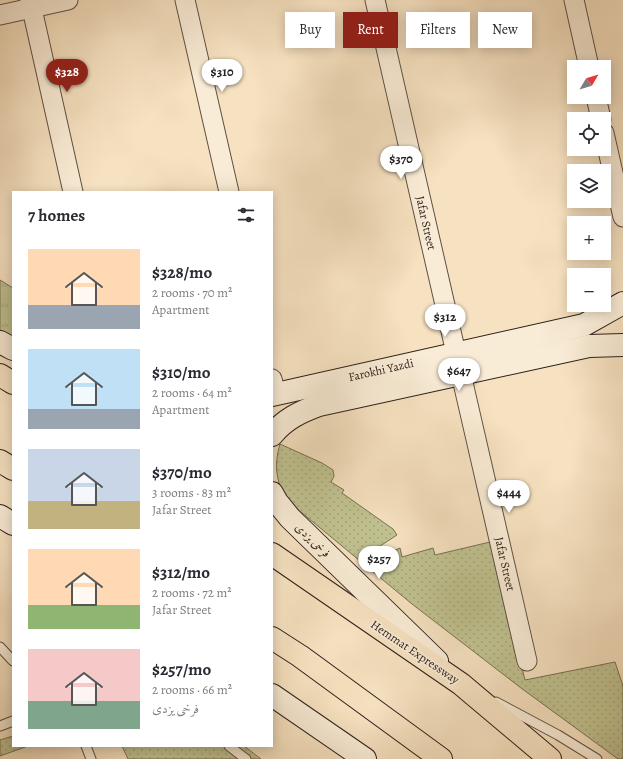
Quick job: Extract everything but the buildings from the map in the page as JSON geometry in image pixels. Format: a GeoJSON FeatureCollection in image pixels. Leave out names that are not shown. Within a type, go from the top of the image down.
{"type":"FeatureCollection","features":[{"type":"Feature","properties":{"kind":"highway"},"geometry":{"type":"LineString","coordinates":[[0,374],[12,382]]}},
{"type":"Feature","properties":{"kind":"highway"},"geometry":{"type":"LineString","coordinates":[[0,461],[12,468]]}},
{"type":"Feature","properties":{"kind":"highway","name":"Hemmat Expressway"},"geometry":{"type":"LineString","coordinates":[[273,555],[461,684],[550,759]]}},
{"type":"Feature","properties":{"kind":"highway"},"geometry":{"type":"LineString","coordinates":[[273,639],[441,759]]}},
{"type":"Feature","properties":{"kind":"main road","name":"Farokhi Yazdi"},"geometry":{"type":"LineString","coordinates":[[273,390],[456,353],[584,325],[623,304]]}},
{"type":"Feature","properties":{"kind":"main road"},"geometry":{"type":"LineString","coordinates":[[0,342],[12,348]]}},
{"type":"Feature","properties":{"kind":"main road"},"geometry":{"type":"LineString","coordinates":[[273,434],[280,425],[289,418],[302,411],[319,405],[589,346],[623,345]]}},
{"type":"Feature","properties":{"kind":"main road","name":"فرخی یزدی"},"geometry":{"type":"LineString","coordinates":[[273,495],[290,518],[461,684]]}},
{"type":"Feature","properties":{"kind":"main road"},"geometry":{"type":"LineString","coordinates":[[0,516],[12,523]]}},
{"type":"Feature","properties":{"kind":"main road"},"geometry":{"type":"LineString","coordinates":[[273,696],[365,759]]}},
{"type":"Feature","properties":{"kind":"street"},"geometry":{"type":"LineString","coordinates":[[0,15],[31,4],[68,0]]}},
{"type":"Feature","properties":{"kind":"street"},"geometry":{"type":"LineString","coordinates":[[185,0],[229,191]]}},
{"type":"Feature","properties":{"kind":"street","name":"Jafar Street"},"geometry":{"type":"LineString","coordinates":[[375,0],[456,353]]}},
{"type":"Feature","properties":{"kind":"street"},"geometry":{"type":"LineString","coordinates":[[574,0],[587,60]]}},
{"type":"Feature","properties":{"kind":"street"},"geometry":{"type":"LineString","coordinates":[[31,4],[73,191]]}},
{"type":"Feature","properties":{"kind":"street"},"geometry":{"type":"LineString","coordinates":[[609,156],[623,217]]}},
{"type":"Feature","properties":{"kind":"street","name":"Jafar Street"},"geometry":{"type":"LineString","coordinates":[[461,374],[527,661]]}},
{"type":"Feature","properties":{"kind":"lane"},"geometry":{"type":"LineString","coordinates":[[0,646],[12,661]]}},
{"type":"Feature","properties":{"kind":"lane"},"geometry":{"type":"LineString","coordinates":[[461,684],[558,735],[598,759]]}},
{"type":"Feature","properties":{"kind":"lane"},"geometry":{"type":"LineString","coordinates":[[0,726],[12,721]]}},
{"type":"Feature","properties":{"kind":"lane"},"geometry":{"type":"LineString","coordinates":[[86,747],[91,759]]}},
{"type":"Feature","properties":{"kind":"lane"},"geometry":{"type":"LineString","coordinates":[[230,747],[246,759]]}},
{"type":"Feature","properties":{"kind":"green space"},"geometry":{"type":"Polygon","coordinates":[[[0,280],[12,287],[12,337],[0,331],[0,280]]]}},
{"type":"Feature","properties":{"kind":"green space"},"geometry":{"type":"Polygon","coordinates":[[[280,444],[322,463],[333,470],[334,476],[331,482],[344,490],[342,493],[393,529],[397,535],[377,548],[381,556],[400,548],[402,557],[433,548],[435,555],[490,542],[525,680],[615,662],[623,686],[623,759],[618,759],[521,688],[412,604],[284,498],[279,484],[277,471],[277,458],[280,444]]]}},
{"type":"Feature","properties":{"kind":"green space"},"geometry":{"type":"Polygon","coordinates":[[[12,736],[12,747],[25,747],[0,756],[0,740],[12,736]]]}},
{"type":"Feature","properties":{"kind":"green space"},"geometry":{"type":"Polygon","coordinates":[[[122,747],[245,747],[261,759],[128,759],[122,747]]]}}]}
